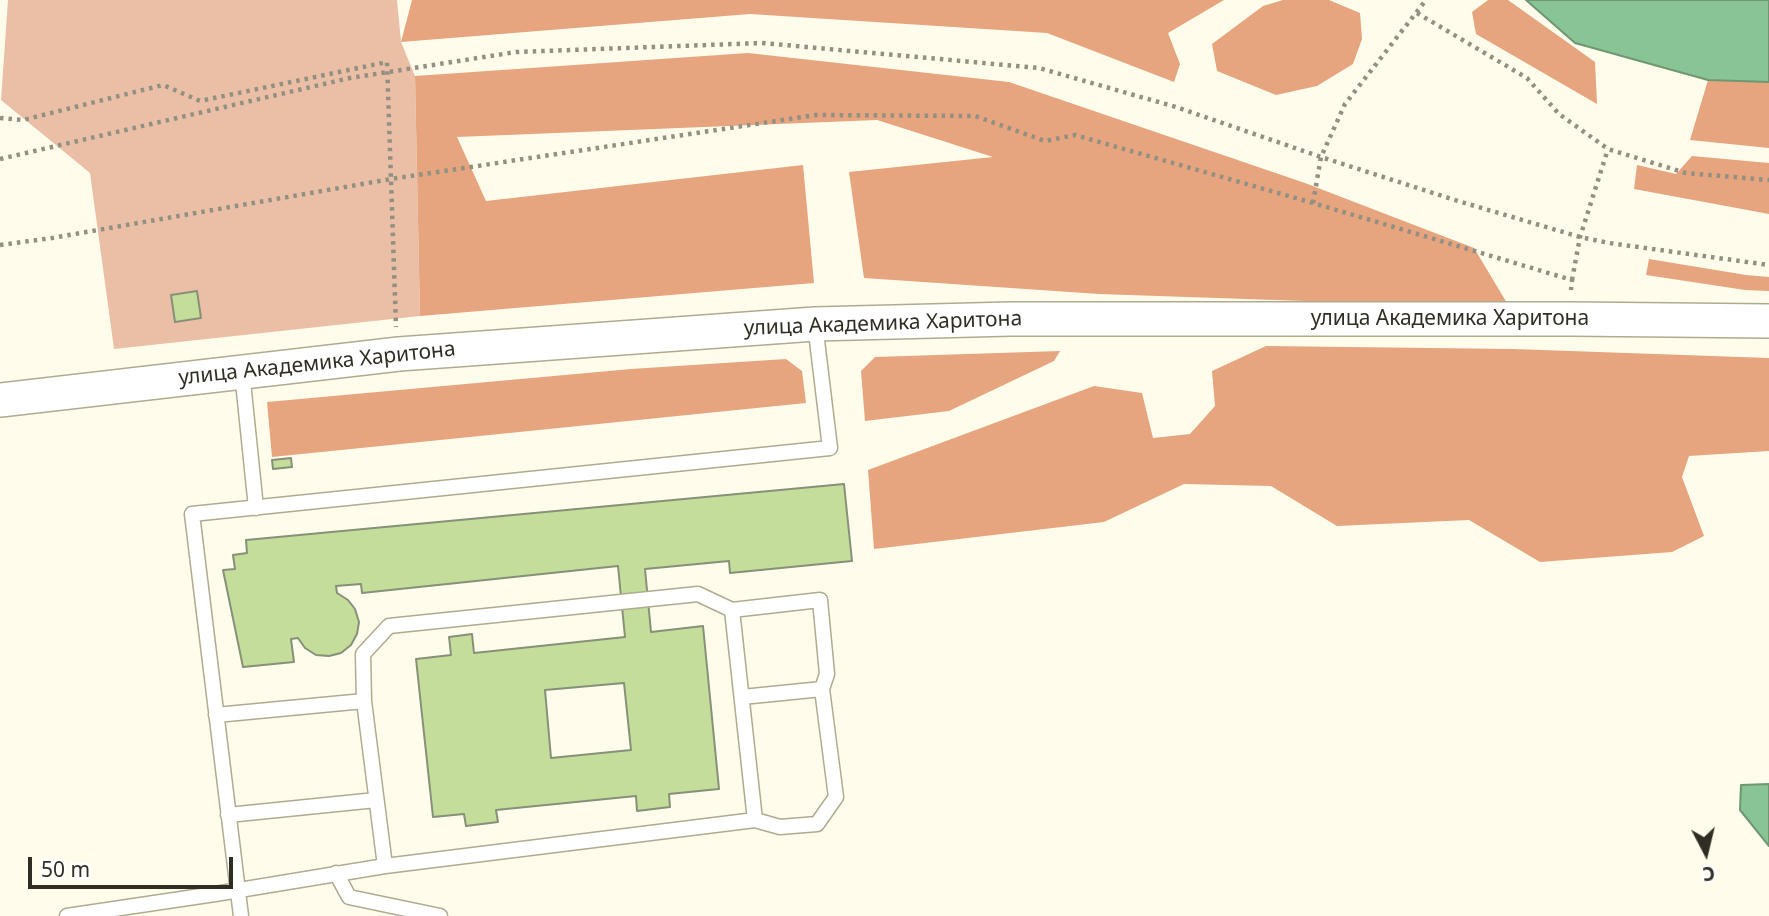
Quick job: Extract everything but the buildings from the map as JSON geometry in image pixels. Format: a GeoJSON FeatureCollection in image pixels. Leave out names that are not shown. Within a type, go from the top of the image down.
{"type":"FeatureCollection","features":[{"type":"Feature","properties":{"kind":"street","name":"улица Академика Харитона"},"geometry":{"type":"LineString","coordinates":[[0,400],[399,354],[815,324],[1010,318],[1769,321]]}},
{"type":"Feature","properties":{"kind":"lane"},"geometry":{"type":"LineString","coordinates":[[241,916],[192,514],[830,448],[815,324]]}},
{"type":"Feature","properties":{"kind":"lane"},"geometry":{"type":"LineString","coordinates":[[242,372],[256,508]]}},
{"type":"Feature","properties":{"kind":"lane"},"geometry":{"type":"LineString","coordinates":[[67,916],[384,866],[755,820],[780,827],[817,824],[836,797],[822,690],[827,674],[820,600],[732,610],[698,594],[389,626],[363,654],[364,701],[384,866]]}},
{"type":"Feature","properties":{"kind":"lane"},"geometry":{"type":"LineString","coordinates":[[732,610],[755,820]]}},
{"type":"Feature","properties":{"kind":"lane"},"geometry":{"type":"LineString","coordinates":[[742,697],[822,690]]}},
{"type":"Feature","properties":{"kind":"lane"},"geometry":{"type":"LineString","coordinates":[[216,715],[364,701]]}},
{"type":"Feature","properties":{"kind":"lane"},"geometry":{"type":"LineString","coordinates":[[228,815],[376,800]]}},
{"type":"Feature","properties":{"kind":"lane"},"geometry":{"type":"LineString","coordinates":[[336,873],[349,897],[440,916]]}},
{"type":"Feature","properties":{"kind":"path"},"geometry":{"type":"LineString","coordinates":[[1313,203],[1321,157],[1345,104],[1426,0]]}},
{"type":"Feature","properties":{"kind":"path"},"geometry":{"type":"LineString","coordinates":[[1417,13],[1527,78],[1559,114],[1608,149],[1686,173],[1769,180]]}},
{"type":"Feature","properties":{"kind":"path"},"geometry":{"type":"LineString","coordinates":[[0,159],[350,78],[516,52],[762,43],[1039,68],[1176,107],[1321,157],[1580,237],[1769,265]]}},
{"type":"Feature","properties":{"kind":"path"},"geometry":{"type":"LineString","coordinates":[[0,118],[23,120],[163,85],[200,101],[387,62],[395,315],[399,354]]}},
{"type":"Feature","properties":{"kind":"path"},"geometry":{"type":"LineString","coordinates":[[0,245],[391,179],[816,115],[975,116],[1045,141],[1075,135],[1572,280]]}},
{"type":"Feature","properties":{"kind":"path"},"geometry":{"type":"LineString","coordinates":[[1571,319],[1572,280],[1580,237],[1608,149]]}},
{"type":"Feature","properties":{"kind":"shaded area"},"geometry":{"type":"Polygon","coordinates":[[[8,0],[397,0],[401,42],[415,76],[420,316],[114,349],[90,173],[1,100],[8,0]]]}},
{"type":"Feature","properties":{"kind":"shaded area"},"geometry":{"type":"Polygon","coordinates":[[[412,0],[1224,0],[1168,33],[1180,64],[1174,82],[1047,33],[750,14],[401,42],[412,0]]]}},
{"type":"Feature","properties":{"kind":"shaded area"},"geometry":{"type":"Polygon","coordinates":[[[1283,0],[1329,0],[1360,13],[1362,39],[1353,64],[1317,86],[1276,95],[1217,71],[1212,44],[1263,6],[1283,0]]]}},
{"type":"Feature","properties":{"kind":"shaded area"},"geometry":{"type":"Polygon","coordinates":[[[1488,0],[1508,0],[1595,62],[1597,104],[1476,34],[1472,12],[1488,0]]]}},
{"type":"Feature","properties":{"kind":"shaded area"},"geometry":{"type":"Polygon","coordinates":[[[1526,0],[1769,0],[1769,82],[1708,80],[1575,43],[1526,0]]]}},
{"type":"Feature","properties":{"kind":"shaded area"},"geometry":{"type":"Polygon","coordinates":[[[748,53],[1009,82],[1305,183],[1474,248],[1510,308],[1099,294],[864,278],[849,172],[993,157],[877,120],[457,137],[486,201],[803,165],[814,283],[420,316],[415,76],[748,53]]]}},
{"type":"Feature","properties":{"kind":"shaded area"},"geometry":{"type":"Polygon","coordinates":[[[1708,80],[1769,82],[1769,148],[1690,140],[1708,80]]]}},
{"type":"Feature","properties":{"kind":"shaded area"},"geometry":{"type":"Polygon","coordinates":[[[1692,156],[1769,163],[1769,214],[1634,189],[1637,165],[1676,174],[1692,156]]]}},
{"type":"Feature","properties":{"kind":"shaded area"},"geometry":{"type":"Polygon","coordinates":[[[1649,259],[1769,277],[1769,291],[1745,290],[1646,275],[1649,259]]]}},
{"type":"Feature","properties":{"kind":"shaded area"},"geometry":{"type":"Polygon","coordinates":[[[1266,346],[1513,349],[1769,358],[1769,451],[1689,456],[1682,477],[1704,536],[1672,552],[1540,562],[1469,520],[1337,526],[1271,486],[1184,484],[1104,522],[874,549],[868,470],[1094,386],[1142,393],[1153,438],[1190,434],[1215,406],[1212,371],[1266,346]]]}},
{"type":"Feature","properties":{"kind":"shaded area"},"geometry":{"type":"Polygon","coordinates":[[[1060,351],[1054,361],[949,411],[865,421],[861,371],[875,357],[1060,351]]]}},
{"type":"Feature","properties":{"kind":"shaded area"},"geometry":{"type":"Polygon","coordinates":[[[786,359],[802,371],[806,403],[272,457],[267,402],[631,369],[786,359]]]}},
{"type":"Feature","properties":{"kind":"shaded area"},"geometry":{"type":"Polygon","coordinates":[[[1769,784],[1769,846],[1740,810],[1741,785],[1769,784]]]}}]}
